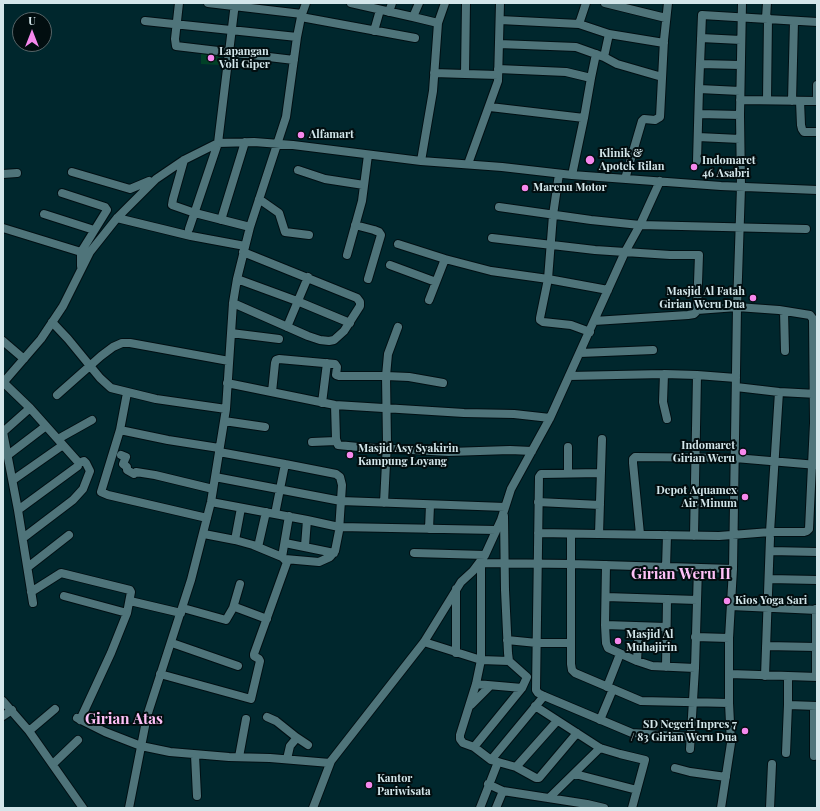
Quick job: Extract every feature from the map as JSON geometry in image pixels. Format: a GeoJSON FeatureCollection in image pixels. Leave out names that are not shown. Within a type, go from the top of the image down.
{"type":"FeatureCollection","features":[{"type":"Feature","properties":{"kind":"street"},"geometry":{"type":"LineString","coordinates":[[179,3],[176,24],[176,46],[294,60]]}},
{"type":"Feature","properties":{"kind":"street"},"geometry":{"type":"LineString","coordinates":[[208,3],[235,4],[302,15],[374,31],[415,38]]}},
{"type":"Feature","properties":{"kind":"street"},"geometry":{"type":"LineString","coordinates":[[129,808],[148,716],[160,674],[182,611],[204,534],[211,502],[226,409],[233,303],[237,279],[250,227],[286,117],[297,37],[306,3]]}},
{"type":"Feature","properties":{"kind":"street"},"geometry":{"type":"LineString","coordinates":[[351,3],[438,23]]}},
{"type":"Feature","properties":{"kind":"street"},"geometry":{"type":"LineString","coordinates":[[389,12],[392,3]]}},
{"type":"Feature","properties":{"kind":"street"},"geometry":{"type":"LineString","coordinates":[[413,17],[419,3]]}},
{"type":"Feature","properties":{"kind":"street"},"geometry":{"type":"LineString","coordinates":[[421,161],[431,105],[438,23],[444,3]]}},
{"type":"Feature","properties":{"kind":"street"},"geometry":{"type":"LineString","coordinates":[[465,74],[466,3]]}},
{"type":"Feature","properties":{"kind":"street"},"geometry":{"type":"LineString","coordinates":[[468,164],[490,107],[496,86],[498,72],[500,3]]}},
{"type":"Feature","properties":{"kind":"street"},"geometry":{"type":"LineString","coordinates":[[579,24],[586,3]]}},
{"type":"Feature","properties":{"kind":"street"},"geometry":{"type":"LineString","coordinates":[[605,3],[666,18]]}},
{"type":"Feature","properties":{"kind":"street"},"geometry":{"type":"LineString","coordinates":[[625,179],[642,122],[644,119],[655,120],[660,117],[668,3]]}},
{"type":"Feature","properties":{"kind":"street"},"geometry":{"type":"LineString","coordinates":[[721,808],[731,742],[729,703],[734,535],[737,307],[741,187],[740,65],[742,3]]}},
{"type":"Feature","properties":{"kind":"street"},"geometry":{"type":"LineString","coordinates":[[767,3],[767,100]]}},
{"type":"Feature","properties":{"kind":"street"},"geometry":{"type":"LineString","coordinates":[[189,229],[196,213],[218,143],[235,4]]}},
{"type":"Feature","properties":{"kind":"street"},"geometry":{"type":"LineString","coordinates":[[374,31],[380,10]]}},
{"type":"Feature","properties":{"kind":"street"},"geometry":{"type":"LineString","coordinates":[[697,161],[701,16],[703,14],[817,22]]}},
{"type":"Feature","properties":{"kind":"street"},"geometry":{"type":"LineString","coordinates":[[500,20],[579,24],[609,34],[664,43]]}},
{"type":"Feature","properties":{"kind":"street"},"geometry":{"type":"LineString","coordinates":[[145,21],[297,37]]}},
{"type":"Feature","properties":{"kind":"street"},"geometry":{"type":"LineString","coordinates":[[794,21],[796,101],[804,132],[817,132]]}},
{"type":"Feature","properties":{"kind":"street"},"geometry":{"type":"LineString","coordinates":[[572,175],[591,78],[609,34]]}},
{"type":"Feature","properties":{"kind":"street"},"geometry":{"type":"LineString","coordinates":[[701,38],[741,40]]}},
{"type":"Feature","properties":{"kind":"street"},"geometry":{"type":"LineString","coordinates":[[499,44],[568,46],[582,48],[617,64],[662,77]]}},
{"type":"Feature","properties":{"kind":"street"},"geometry":{"type":"LineString","coordinates":[[700,64],[740,65]]}},
{"type":"Feature","properties":{"kind":"street"},"geometry":{"type":"LineString","coordinates":[[434,73],[465,74],[498,72],[566,72],[591,78]]}},
{"type":"Feature","properties":{"kind":"street"},"geometry":{"type":"LineString","coordinates":[[699,89],[767,100],[817,101],[817,85]]}},
{"type":"Feature","properties":{"kind":"street"},"geometry":{"type":"LineString","coordinates":[[490,107],[584,118]]}},
{"type":"Feature","properties":{"kind":"street"},"geometry":{"type":"LineString","coordinates":[[699,114],[740,115]]}},
{"type":"Feature","properties":{"kind":"street"},"geometry":{"type":"LineString","coordinates":[[698,137],[740,139]]}},
{"type":"Feature","properties":{"kind":"street"},"geometry":{"type":"LineString","coordinates":[[221,220],[245,142]]}},
{"type":"Feature","properties":{"kind":"street"},"geometry":{"type":"LineString","coordinates":[[72,172],[130,189],[156,178],[184,160],[218,143],[245,142],[278,144],[421,161],[468,164],[559,174],[741,187],[817,190]]}},
{"type":"Feature","properties":{"kind":"street"},"geometry":{"type":"LineString","coordinates":[[347,255],[362,201],[368,155]]}},
{"type":"Feature","properties":{"kind":"street"},"geometry":{"type":"LineString","coordinates":[[184,160],[172,204],[178,208],[250,227]]}},
{"type":"Feature","properties":{"kind":"street"},"geometry":{"type":"LineString","coordinates":[[298,170],[325,179],[364,185]]}},
{"type":"Feature","properties":{"kind":"street"},"geometry":{"type":"LineString","coordinates":[[3,174],[17,173]]}},
{"type":"Feature","properties":{"kind":"street"},"geometry":{"type":"LineString","coordinates":[[559,174],[553,215],[548,279],[539,315],[540,320],[544,322],[571,325],[590,332]]}},
{"type":"Feature","properties":{"kind":"street"},"geometry":{"type":"LineString","coordinates":[[79,462],[30,408],[3,382],[41,339],[62,306],[95,244],[117,218],[156,178]]}},
{"type":"Feature","properties":{"kind":"street"},"geometry":{"type":"LineString","coordinates":[[313,808],[330,763],[424,642],[456,589],[482,560],[517,478],[550,418],[590,332],[624,252],[640,225],[660,181]]}},
{"type":"Feature","properties":{"kind":"street"},"geometry":{"type":"LineString","coordinates":[[62,193],[105,207],[107,210],[81,252],[82,261],[79,272]]}},
{"type":"Feature","properties":{"kind":"street"},"geometry":{"type":"LineString","coordinates":[[259,198],[279,213],[285,232],[309,235]]}},
{"type":"Feature","properties":{"kind":"street"},"geometry":{"type":"LineString","coordinates":[[499,207],[640,225],[806,229]]}},
{"type":"Feature","properties":{"kind":"street"},"geometry":{"type":"LineString","coordinates":[[44,214],[94,230]]}},
{"type":"Feature","properties":{"kind":"street"},"geometry":{"type":"LineString","coordinates":[[117,218],[244,249],[359,299],[360,306],[350,323],[339,336],[334,340],[329,341],[320,340],[287,327],[233,303]]}},
{"type":"Feature","properties":{"kind":"street"},"geometry":{"type":"LineString","coordinates":[[356,225],[374,230],[379,232],[381,235],[368,279]]}},
{"type":"Feature","properties":{"kind":"street"},"geometry":{"type":"LineString","coordinates":[[3,228],[81,252]]}},
{"type":"Feature","properties":{"kind":"street"},"geometry":{"type":"LineString","coordinates":[[492,238],[624,252],[699,255],[697,310],[694,314],[594,321]]}},
{"type":"Feature","properties":{"kind":"street"},"geometry":{"type":"LineString","coordinates":[[398,244],[490,271],[548,279],[608,290]]}},
{"type":"Feature","properties":{"kind":"street"},"geometry":{"type":"LineString","coordinates":[[429,300],[445,259]]}},
{"type":"Feature","properties":{"kind":"street"},"geometry":{"type":"LineString","coordinates":[[390,265],[436,282]]}},
{"type":"Feature","properties":{"kind":"street"},"geometry":{"type":"LineString","coordinates":[[287,327],[308,277]]}},
{"type":"Feature","properties":{"kind":"street"},"geometry":{"type":"LineString","coordinates":[[237,279],[297,301],[350,323]]}},
{"type":"Feature","properties":{"kind":"street"},"geometry":{"type":"LineString","coordinates":[[538,533],[694,536],[770,535],[808,531],[815,465],[815,319],[810,315],[784,311],[737,307],[697,310]]}},
{"type":"Feature","properties":{"kind":"street"},"geometry":{"type":"LineString","coordinates":[[784,311],[785,351]]}},
{"type":"Feature","properties":{"kind":"street"},"geometry":{"type":"LineString","coordinates":[[52,322],[107,386],[127,393],[177,403],[226,409]]}},
{"type":"Feature","properties":{"kind":"street"},"geometry":{"type":"LineString","coordinates":[[384,503],[387,409],[386,376],[388,354],[398,327]]}},
{"type":"Feature","properties":{"kind":"street"},"geometry":{"type":"LineString","coordinates":[[231,333],[279,339]]}},
{"type":"Feature","properties":{"kind":"street"},"geometry":{"type":"LineString","coordinates":[[3,340],[24,359]]}},
{"type":"Feature","properties":{"kind":"street"},"geometry":{"type":"LineString","coordinates":[[57,395],[113,347],[126,342],[229,361]]}},
{"type":"Feature","properties":{"kind":"street"},"geometry":{"type":"LineString","coordinates":[[580,353],[653,350]]}},
{"type":"Feature","properties":{"kind":"street"},"geometry":{"type":"LineString","coordinates":[[272,392],[276,360],[283,359],[336,365],[337,376],[409,377],[443,382]]}},
{"type":"Feature","properties":{"kind":"street"},"geometry":{"type":"LineString","coordinates":[[322,402],[326,363]]}},
{"type":"Feature","properties":{"kind":"street"},"geometry":{"type":"LineString","coordinates":[[569,376],[664,374],[736,378]]}},
{"type":"Feature","properties":{"kind":"street"},"geometry":{"type":"LineString","coordinates":[[664,374],[663,402],[667,419]]}},
{"type":"Feature","properties":{"kind":"street"},"geometry":{"type":"LineString","coordinates":[[694,536],[697,375]]}},
{"type":"Feature","properties":{"kind":"street"},"geometry":{"type":"LineString","coordinates":[[227,383],[335,405],[464,413],[514,414],[550,418]]}},
{"type":"Feature","properties":{"kind":"street"},"geometry":{"type":"LineString","coordinates":[[736,387],[779,392],[816,394]]}},
{"type":"Feature","properties":{"kind":"street"},"geometry":{"type":"LineString","coordinates":[[765,676],[770,535],[779,392]]}},
{"type":"Feature","properties":{"kind":"street"},"geometry":{"type":"LineString","coordinates":[[127,393],[120,430],[103,483],[102,493],[207,518]]}},
{"type":"Feature","properties":{"kind":"street"},"geometry":{"type":"LineString","coordinates":[[335,405],[336,441],[338,445],[449,452],[510,450],[532,451]]}},
{"type":"Feature","properties":{"kind":"street"},"geometry":{"type":"LineString","coordinates":[[30,408],[3,432],[13,480],[33,604]]}},
{"type":"Feature","properties":{"kind":"street"},"geometry":{"type":"LineString","coordinates":[[13,480],[61,442],[92,420]]}},
{"type":"Feature","properties":{"kind":"street"},"geometry":{"type":"LineString","coordinates":[[224,421],[265,427]]}},
{"type":"Feature","properties":{"kind":"street"},"geometry":{"type":"LineString","coordinates":[[8,455],[46,426]]}},
{"type":"Feature","properties":{"kind":"street"},"geometry":{"type":"LineString","coordinates":[[120,430],[336,474],[340,477],[341,501],[337,547],[330,557],[319,562],[307,562],[283,558],[258,547],[235,540],[204,534]]}},
{"type":"Feature","properties":{"kind":"street"},"geometry":{"type":"LineString","coordinates":[[599,534],[602,438]]}},
{"type":"Feature","properties":{"kind":"street"},"geometry":{"type":"LineString","coordinates":[[312,442],[336,441]]}},
{"type":"Feature","properties":{"kind":"street"},"geometry":{"type":"LineString","coordinates":[[568,447],[568,474]]}},
{"type":"Feature","properties":{"kind":"street"},"geometry":{"type":"LineString","coordinates":[[121,455],[126,457],[123,464],[127,466],[127,470],[134,474],[136,472],[155,475],[212,489]]}},
{"type":"Feature","properties":{"kind":"street"},"geometry":{"type":"LineString","coordinates":[[640,534],[634,459],[638,456],[735,458],[815,465]]}},
{"type":"Feature","properties":{"kind":"street"},"geometry":{"type":"LineString","coordinates":[[23,538],[73,500],[83,489],[90,471],[84,461],[79,462]]}},
{"type":"Feature","properties":{"kind":"street"},"geometry":{"type":"LineString","coordinates":[[18,510],[78,466],[79,462]]}},
{"type":"Feature","properties":{"kind":"street"},"geometry":{"type":"LineString","coordinates":[[275,514],[285,464]]}},
{"type":"Feature","properties":{"kind":"street"},"geometry":{"type":"LineString","coordinates":[[601,473],[540,474],[537,564],[537,692],[632,733],[691,737]]}},
{"type":"Feature","properties":{"kind":"street"},"geometry":{"type":"LineString","coordinates":[[215,477],[341,501],[505,509]]}},
{"type":"Feature","properties":{"kind":"street"},"geometry":{"type":"LineString","coordinates":[[211,502],[289,516],[339,527],[429,530],[496,530]]}},
{"type":"Feature","properties":{"kind":"street"},"geometry":{"type":"LineString","coordinates":[[538,502],[600,506]]}},
{"type":"Feature","properties":{"kind":"street"},"geometry":{"type":"LineString","coordinates":[[429,530],[430,505]]}},
{"type":"Feature","properties":{"kind":"street"},"geometry":{"type":"LineString","coordinates":[[235,540],[241,508]]}},
{"type":"Feature","properties":{"kind":"street"},"geometry":{"type":"LineString","coordinates":[[505,509],[505,564],[509,661]]}},
{"type":"Feature","properties":{"kind":"street"},"geometry":{"type":"LineString","coordinates":[[258,547],[266,512]]}},
{"type":"Feature","properties":{"kind":"street"},"geometry":{"type":"LineString","coordinates":[[160,674],[251,700],[260,661],[254,656],[254,654],[287,564],[286,560],[283,558],[289,516]]}},
{"type":"Feature","properties":{"kind":"street"},"geometry":{"type":"LineString","coordinates":[[305,546],[307,520]]}},
{"type":"Feature","properties":{"kind":"street"},"geometry":{"type":"LineString","coordinates":[[571,534],[572,670],[583,677],[641,701],[729,703]]}},
{"type":"Feature","properties":{"kind":"street"},"geometry":{"type":"LineString","coordinates":[[28,567],[70,535]]}},
{"type":"Feature","properties":{"kind":"street"},"geometry":{"type":"LineString","coordinates":[[666,567],[667,535]]}},
{"type":"Feature","properties":{"kind":"street"},"geometry":{"type":"LineString","coordinates":[[285,543],[334,553]]}},
{"type":"Feature","properties":{"kind":"street"},"geometry":{"type":"LineString","coordinates":[[770,551],[817,552]]}},
{"type":"Feature","properties":{"kind":"street"},"geometry":{"type":"LineString","coordinates":[[414,553],[482,560],[505,564],[571,564],[733,569]]}},
{"type":"Feature","properties":{"kind":"street"},"geometry":{"type":"LineString","coordinates":[[482,560],[481,660],[470,706],[460,735],[460,740],[463,743],[474,747],[494,761],[516,767],[536,778],[539,778],[577,733]]}},
{"type":"Feature","properties":{"kind":"street"},"geometry":{"type":"LineString","coordinates":[[606,565],[605,625],[606,644],[608,648],[652,666],[695,668]]}},
{"type":"Feature","properties":{"kind":"street"},"geometry":{"type":"LineString","coordinates":[[690,749],[695,668],[698,568]]}},
{"type":"Feature","properties":{"kind":"street"},"geometry":{"type":"LineString","coordinates":[[31,592],[62,573],[128,589],[130,592],[130,601],[127,614],[111,653],[78,719],[105,732],[141,746],[195,755],[287,759],[330,763]]}},
{"type":"Feature","properties":{"kind":"street"},"geometry":{"type":"LineString","coordinates":[[769,579],[817,580]]}},
{"type":"Feature","properties":{"kind":"street"},"geometry":{"type":"LineString","coordinates":[[130,601],[226,620],[228,619],[233,608],[240,584]]}},
{"type":"Feature","properties":{"kind":"street"},"geometry":{"type":"LineString","coordinates":[[456,589],[456,653]]}},
{"type":"Feature","properties":{"kind":"street"},"geometry":{"type":"LineString","coordinates":[[64,596],[127,614]]}},
{"type":"Feature","properties":{"kind":"street"},"geometry":{"type":"LineString","coordinates":[[606,597],[697,600]]}},
{"type":"Feature","properties":{"kind":"street"},"geometry":{"type":"LineString","coordinates":[[666,666],[667,599]]}},
{"type":"Feature","properties":{"kind":"street"},"geometry":{"type":"LineString","coordinates":[[730,674],[816,677],[817,610],[731,606]]}},
{"type":"Feature","properties":{"kind":"street"},"geometry":{"type":"LineString","coordinates":[[233,608],[235,607],[267,619]]}},
{"type":"Feature","properties":{"kind":"street"},"geometry":{"type":"LineString","coordinates":[[605,625],[666,627]]}},
{"type":"Feature","properties":{"kind":"street"},"geometry":{"type":"LineString","coordinates":[[637,661],[639,627]]}},
{"type":"Feature","properties":{"kind":"street"},"geometry":{"type":"LineString","coordinates":[[695,637],[730,638]]}},
{"type":"Feature","properties":{"kind":"street"},"geometry":{"type":"LineString","coordinates":[[507,640],[538,643],[571,643]]}},
{"type":"Feature","properties":{"kind":"street"},"geometry":{"type":"LineString","coordinates":[[424,642],[481,660],[509,661],[527,677],[536,680]]}},
{"type":"Feature","properties":{"kind":"street"},"geometry":{"type":"LineString","coordinates":[[172,643],[238,666]]}},
{"type":"Feature","properties":{"kind":"street"},"geometry":{"type":"LineString","coordinates":[[766,646],[816,647]]}},
{"type":"Feature","properties":{"kind":"street"},"geometry":{"type":"LineString","coordinates":[[600,720],[620,654]]}},
{"type":"Feature","properties":{"kind":"street"},"geometry":{"type":"LineString","coordinates":[[474,747],[522,688],[527,677]]}},
{"type":"Feature","properties":{"kind":"street"},"geometry":{"type":"LineString","coordinates":[[786,753],[788,677]]}},
{"type":"Feature","properties":{"kind":"street"},"geometry":{"type":"LineString","coordinates":[[476,684],[522,688]]}},
{"type":"Feature","properties":{"kind":"street"},"geometry":{"type":"LineString","coordinates":[[470,706],[490,686]]}},
{"type":"Feature","properties":{"kind":"street"},"geometry":{"type":"LineString","coordinates":[[480,808],[494,761],[544,696]]}},
{"type":"Feature","properties":{"kind":"street"},"geometry":{"type":"LineString","coordinates":[[3,701],[29,731],[83,808]]}},
{"type":"Feature","properties":{"kind":"street"},"geometry":{"type":"LineString","coordinates":[[788,705],[816,706],[814,756]]}},
{"type":"Feature","properties":{"kind":"street"},"geometry":{"type":"LineString","coordinates":[[535,706],[600,748],[645,760],[632,808]]}},
{"type":"Feature","properties":{"kind":"street"},"geometry":{"type":"LineString","coordinates":[[29,731],[55,709]]}},
{"type":"Feature","properties":{"kind":"street"},"geometry":{"type":"LineString","coordinates":[[3,716],[12,710]]}},
{"type":"Feature","properties":{"kind":"street"},"geometry":{"type":"LineString","coordinates":[[267,717],[276,721],[308,745]]}},
{"type":"Feature","properties":{"kind":"street"},"geometry":{"type":"LineString","coordinates":[[239,757],[246,719]]}},
{"type":"Feature","properties":{"kind":"street"},"geometry":{"type":"LineString","coordinates":[[516,767],[557,721]]}},
{"type":"Feature","properties":{"kind":"street"},"geometry":{"type":"LineString","coordinates":[[287,759],[290,746],[295,740],[296,736]]}},
{"type":"Feature","properties":{"kind":"street"},"geometry":{"type":"LineString","coordinates":[[53,764],[78,740]]}},
{"type":"Feature","properties":{"kind":"street"},"geometry":{"type":"LineString","coordinates":[[549,798],[600,748]]}},
{"type":"Feature","properties":{"kind":"street"},"geometry":{"type":"LineString","coordinates":[[195,755],[197,796]]}},
{"type":"Feature","properties":{"kind":"street"},"geometry":{"type":"LineString","coordinates":[[770,808],[772,764]]}},
{"type":"Feature","properties":{"kind":"street"},"geometry":{"type":"LineString","coordinates":[[675,768],[690,772],[726,777]]}},
{"type":"Feature","properties":{"kind":"street"},"geometry":{"type":"LineString","coordinates":[[575,774],[637,790]]}},
{"type":"Feature","properties":{"kind":"street"},"geometry":{"type":"LineString","coordinates":[[488,784],[503,790],[604,808]]}},
{"type":"Feature","properties":{"kind":"street"},"geometry":{"type":"LineString","coordinates":[[496,808],[503,790]]}},
{"type":"Feature","properties":{"kind":"green space","name":"Lapangan Voli Giper"},"geometry":{"type":"Polygon","coordinates":[[[201,51],[221,52],[220,65],[201,64],[201,51]]]}},
{"type":"Feature","properties":{"kind":"place","name":"Lapangan Voli Giper"},"geometry":{"type":"Point","coordinates":[211,58]}},
{"type":"Feature","properties":{"kind":"place","name":"Alfamart"},"geometry":{"type":"Point","coordinates":[301,135]}},
{"type":"Feature","properties":{"kind":"place","name":"Klinik & Apotek Rilan"},"geometry":{"type":"Point","coordinates":[590,160]}},
{"type":"Feature","properties":{"kind":"place","name":"Indomaret 46 Asabri"},"geometry":{"type":"Point","coordinates":[694,167]}},
{"type":"Feature","properties":{"kind":"place","name":"Marenu Motor"},"geometry":{"type":"Point","coordinates":[525,188]}},
{"type":"Feature","properties":{"kind":"place","name":"Masjid Al Fatah Girian Weru Dua"},"geometry":{"type":"Point","coordinates":[753,298]}},
{"type":"Feature","properties":{"kind":"place","name":"Indomaret Girian Weru"},"geometry":{"type":"Point","coordinates":[743,452]}},
{"type":"Feature","properties":{"kind":"place","name":"Masjid Asy Syakirin Kampung Loyang"},"geometry":{"type":"Point","coordinates":[350,455]}},
{"type":"Feature","properties":{"kind":"place","name":"Depot Aquamex Air Minum"},"geometry":{"type":"Point","coordinates":[745,497]}},
{"type":"Feature","properties":{"kind":"place","name":"Kios Yoga Sari"},"geometry":{"type":"Point","coordinates":[727,601]}},
{"type":"Feature","properties":{"kind":"place","name":"Masjid Al Muhajirin"},"geometry":{"type":"Point","coordinates":[618,641]}},
{"type":"Feature","properties":{"kind":"place","name":"SD Negeri Inpres 7 / 83 Girian Weru Dua"},"geometry":{"type":"Point","coordinates":[745,731]}},
{"type":"Feature","properties":{"kind":"place","name":"Kantor Pariwisata"},"geometry":{"type":"Point","coordinates":[369,785]}},
{"type":"Feature","properties":{"kind":"district","name":"Girian Weru II"},"geometry":{"type":"Point","coordinates":[681,574]}},
{"type":"Feature","properties":{"kind":"district","name":"Girian Atas"},"geometry":{"type":"Point","coordinates":[124,719]}}]}
